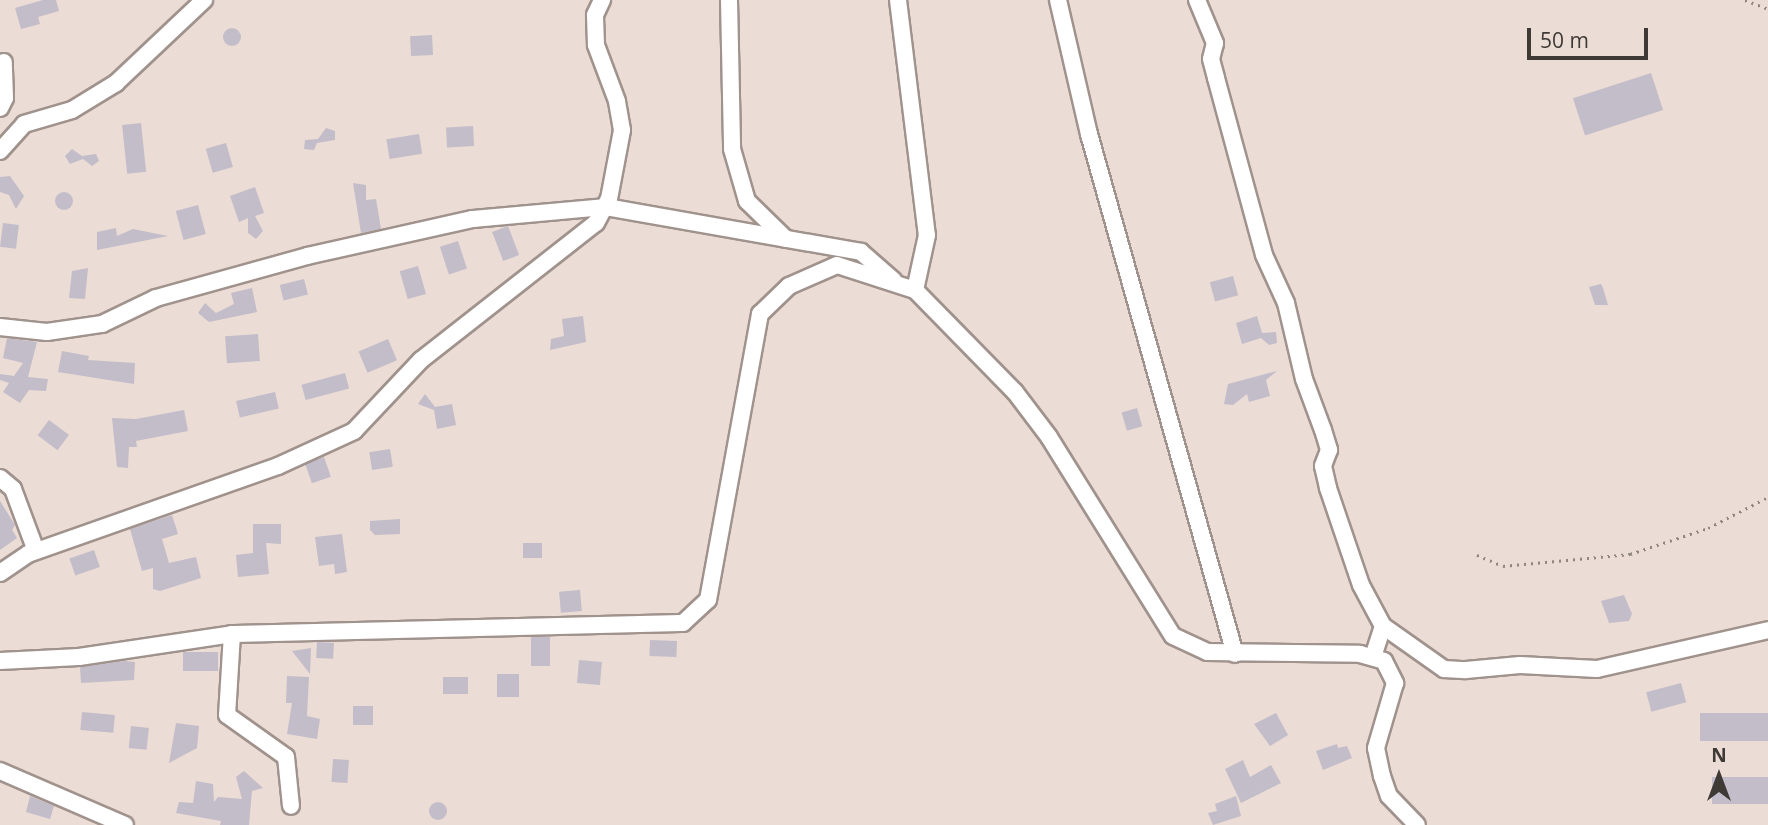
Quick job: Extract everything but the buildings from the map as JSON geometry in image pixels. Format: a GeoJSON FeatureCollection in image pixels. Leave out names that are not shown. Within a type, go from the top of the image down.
{"type":"FeatureCollection","features":[{"type":"Feature","properties":{"kind":"street"},"geometry":{"type":"LineString","coordinates":[[0,151],[24,124],[72,110],[116,83],[204,0]]}},
{"type":"Feature","properties":{"kind":"street"},"geometry":{"type":"LineString","coordinates":[[0,573],[36,551],[278,466],[354,431],[421,360],[596,223],[606,207],[622,130],[617,101],[596,45],[595,15],[603,0]]}},
{"type":"Feature","properties":{"kind":"street"},"geometry":{"type":"LineString","coordinates":[[729,0],[732,149],[747,201],[786,239]]}},
{"type":"Feature","properties":{"kind":"street"},"geometry":{"type":"LineString","coordinates":[[898,0],[927,236],[915,290]]}},
{"type":"Feature","properties":{"kind":"street"},"geometry":{"type":"LineString","coordinates":[[1058,0],[1089,134],[1235,654]]}},
{"type":"Feature","properties":{"kind":"street"},"geometry":{"type":"LineString","coordinates":[[1197,0],[1215,43],[1212,59],[1216,78],[1264,255],[1286,303],[1308,393],[1324,430],[1329,450],[1323,466],[1328,488],[1361,585],[1383,626],[1444,669],[1465,670],[1520,665],[1597,669],[1768,629]]}},
{"type":"Feature","properties":{"kind":"street"},"geometry":{"type":"LineString","coordinates":[[0,108],[5,98],[4,62]]}},
{"type":"Feature","properties":{"kind":"street"},"geometry":{"type":"LineString","coordinates":[[0,327],[47,332],[102,324],[156,298],[307,256],[473,219],[606,207],[861,252],[898,284]]}},
{"type":"Feature","properties":{"kind":"street"},"geometry":{"type":"LineString","coordinates":[[0,661],[79,657],[232,634],[682,622],[708,600],[760,314],[789,286],[837,265],[915,290],[1015,392],[1049,437],[1173,636],[1207,652],[1373,656],[1392,670],[1395,683],[1376,748],[1389,796],[1417,825]]}},
{"type":"Feature","properties":{"kind":"street"},"geometry":{"type":"LineString","coordinates":[[0,478],[13,489],[36,551]]}},
{"type":"Feature","properties":{"kind":"street"},"geometry":{"type":"LineString","coordinates":[[1373,656],[1383,626]]}},
{"type":"Feature","properties":{"kind":"street"},"geometry":{"type":"LineString","coordinates":[[232,634],[227,715],[286,757],[291,806]]}},
{"type":"Feature","properties":{"kind":"street"},"geometry":{"type":"LineString","coordinates":[[0,771],[125,825]]}},
{"type":"Feature","properties":{"kind":"path"},"geometry":{"type":"LineString","coordinates":[[1745,0],[1768,9]]}},
{"type":"Feature","properties":{"kind":"path"},"geometry":{"type":"LineString","coordinates":[[1477,555],[1503,566],[1630,554],[1708,528],[1768,497]]}}]}
